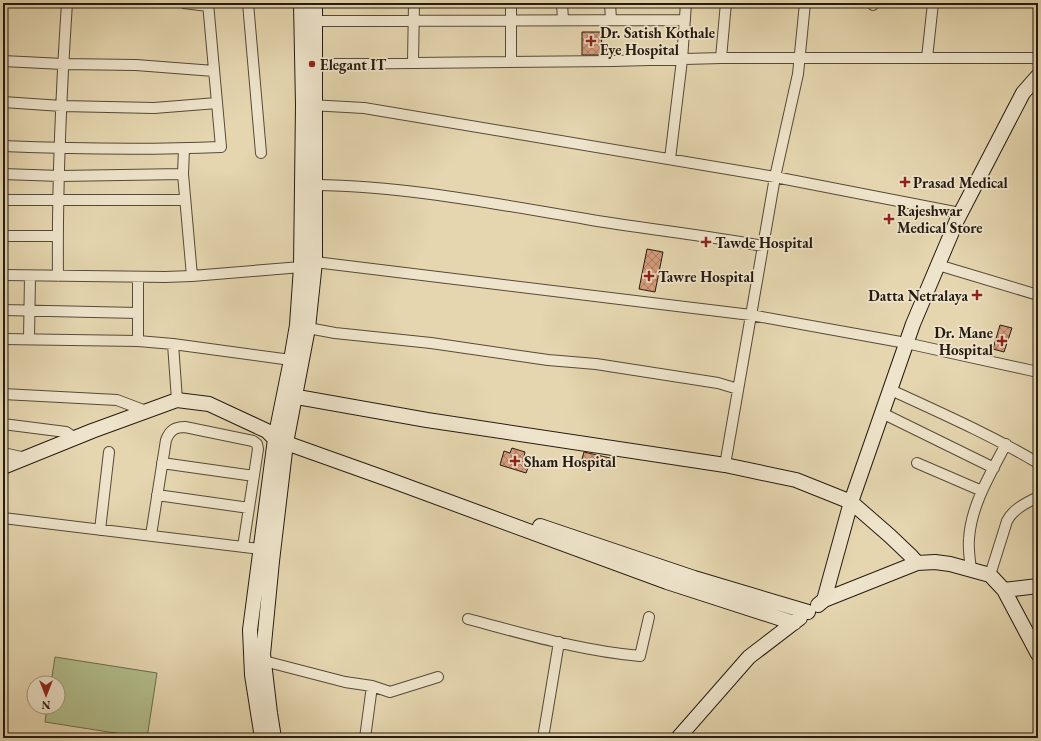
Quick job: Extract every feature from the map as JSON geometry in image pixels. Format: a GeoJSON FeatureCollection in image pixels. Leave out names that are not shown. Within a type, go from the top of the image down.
{"type":"FeatureCollection","features":[{"type":"Feature","properties":{"kind":"street"},"geometry":{"type":"LineString","coordinates":[[58,276],[58,201],[63,64],[67,3]]}},
{"type":"Feature","properties":{"kind":"street"},"geometry":{"type":"LineString","coordinates":[[3,146],[60,148],[221,147],[208,4],[184,3]]}},
{"type":"Feature","properties":{"kind":"street"},"geometry":{"type":"LineString","coordinates":[[248,3],[261,152]]}},
{"type":"Feature","properties":{"kind":"street"},"geometry":{"type":"LineString","coordinates":[[289,396],[291,360],[297,325],[310,105],[315,64],[308,21],[301,3]]}},
{"type":"Feature","properties":{"kind":"street"},"geometry":{"type":"LineString","coordinates":[[262,738],[250,658],[250,630],[260,549],[279,435],[308,328],[315,262],[315,185],[310,105],[308,21],[315,3]]}},
{"type":"Feature","properties":{"kind":"street"},"geometry":{"type":"LineString","coordinates":[[413,62],[414,3]]}},
{"type":"Feature","properties":{"kind":"street"},"geometry":{"type":"LineString","coordinates":[[511,3],[511,62]]}},
{"type":"Feature","properties":{"kind":"street"},"geometry":{"type":"LineString","coordinates":[[562,3],[562,20]]}},
{"type":"Feature","properties":{"kind":"street"},"geometry":{"type":"LineString","coordinates":[[610,3],[610,20]]}},
{"type":"Feature","properties":{"kind":"street"},"geometry":{"type":"LineString","coordinates":[[670,159],[682,60],[686,3]]}},
{"type":"Feature","properties":{"kind":"street"},"geometry":{"type":"LineString","coordinates":[[721,58],[726,3]]}},
{"type":"Feature","properties":{"kind":"street"},"geometry":{"type":"LineString","coordinates":[[725,464],[775,177],[798,74],[804,3]]}},
{"type":"Feature","properties":{"kind":"street"},"geometry":{"type":"LineString","coordinates":[[927,58],[933,3]]}},
{"type":"Feature","properties":{"kind":"street"},"geometry":{"type":"LineString","coordinates":[[308,21],[685,20]]}},
{"type":"Feature","properties":{"kind":"street"},"geometry":{"type":"LineString","coordinates":[[315,64],[682,60],[721,58],[1038,59]]}},
{"type":"Feature","properties":{"kind":"street"},"geometry":{"type":"LineString","coordinates":[[3,61],[136,65],[214,71]]}},
{"type":"Feature","properties":{"kind":"street"},"geometry":{"type":"LineString","coordinates":[[824,600],[850,502],[891,390],[913,324],[960,213],[1023,93],[1038,76]]}},
{"type":"Feature","properties":{"kind":"street"},"geometry":{"type":"LineString","coordinates":[[3,102],[62,106],[154,108],[217,103]]}},
{"type":"Feature","properties":{"kind":"street"},"geometry":{"type":"LineString","coordinates":[[310,105],[364,108],[775,177],[960,213]]}},
{"type":"Feature","properties":{"kind":"street"},"geometry":{"type":"LineString","coordinates":[[184,148],[183,174],[192,276]]}},
{"type":"Feature","properties":{"kind":"street"},"geometry":{"type":"LineString","coordinates":[[3,174],[60,176],[183,174]]}},
{"type":"Feature","properties":{"kind":"street"},"geometry":{"type":"LineString","coordinates":[[315,185],[353,186],[420,193],[763,246]]}},
{"type":"Feature","properties":{"kind":"street"},"geometry":{"type":"LineString","coordinates":[[3,200],[186,200]]}},
{"type":"Feature","properties":{"kind":"street"},"geometry":{"type":"LineString","coordinates":[[3,236],[58,236]]}},
{"type":"Feature","properties":{"kind":"street"},"geometry":{"type":"LineString","coordinates":[[3,276],[192,276],[301,266],[315,262],[751,315],[906,343],[1038,372]]}},
{"type":"Feature","properties":{"kind":"street"},"geometry":{"type":"LineString","coordinates":[[938,265],[1038,295]]}},
{"type":"Feature","properties":{"kind":"street"},"geometry":{"type":"LineString","coordinates":[[29,339],[30,276]]}},
{"type":"Feature","properties":{"kind":"street"},"geometry":{"type":"LineString","coordinates":[[138,277],[138,341]]}},
{"type":"Feature","properties":{"kind":"street"},"geometry":{"type":"LineString","coordinates":[[3,310],[138,312]]}},
{"type":"Feature","properties":{"kind":"street"},"geometry":{"type":"LineString","coordinates":[[308,328],[335,333],[430,343],[548,360],[631,368],[718,383],[738,388]]}},
{"type":"Feature","properties":{"kind":"street"},"geometry":{"type":"LineString","coordinates":[[3,339],[138,341],[173,344],[291,360]]}},
{"type":"Feature","properties":{"kind":"street"},"geometry":{"type":"LineString","coordinates":[[173,344],[177,400]]}},
{"type":"Feature","properties":{"kind":"street"},"geometry":{"type":"LineString","coordinates":[[891,390],[1006,444],[1038,463]]}},
{"type":"Feature","properties":{"kind":"street"},"geometry":{"type":"LineString","coordinates":[[3,394],[117,400],[146,411]]}},
{"type":"Feature","properties":{"kind":"street"},"geometry":{"type":"LineString","coordinates":[[289,396],[427,420],[725,464],[796,480],[850,502],[890,536],[917,563]]}},
{"type":"Feature","properties":{"kind":"street"},"geometry":{"type":"LineString","coordinates":[[3,467],[177,400],[209,404],[279,435],[528,526],[668,582],[794,623]]}},
{"type":"Feature","properties":{"kind":"street"},"geometry":{"type":"LineString","coordinates":[[882,413],[994,468]]}},
{"type":"Feature","properties":{"kind":"street"},"geometry":{"type":"LineString","coordinates":[[3,424],[66,432],[75,438]]}},
{"type":"Feature","properties":{"kind":"street"},"geometry":{"type":"LineString","coordinates":[[151,535],[166,440],[172,430],[185,427],[253,441],[257,444],[258,449],[243,547]]}},
{"type":"Feature","properties":{"kind":"street"},"geometry":{"type":"LineString","coordinates":[[274,738],[263,654],[272,561],[279,435]]}},
{"type":"Feature","properties":{"kind":"street"},"geometry":{"type":"LineString","coordinates":[[971,570],[969,540],[972,519],[982,491],[1006,444]]}},
{"type":"Feature","properties":{"kind":"street"},"geometry":{"type":"LineString","coordinates":[[100,530],[109,452]]}},
{"type":"Feature","properties":{"kind":"street"},"geometry":{"type":"LineString","coordinates":[[3,453],[26,458]]}},
{"type":"Feature","properties":{"kind":"street"},"geometry":{"type":"LineString","coordinates":[[162,463],[254,476]]}},
{"type":"Feature","properties":{"kind":"street"},"geometry":{"type":"LineString","coordinates":[[917,463],[982,491]]}},
{"type":"Feature","properties":{"kind":"street"},"geometry":{"type":"LineString","coordinates":[[157,495],[249,508]]}},
{"type":"Feature","properties":{"kind":"street"},"geometry":{"type":"LineString","coordinates":[[990,575],[1010,514],[1038,497]]}},
{"type":"Feature","properties":{"kind":"street"},"geometry":{"type":"LineString","coordinates":[[3,518],[260,549]]}},
{"type":"Feature","properties":{"kind":"street"},"geometry":{"type":"LineString","coordinates":[[528,526],[808,612]]}},
{"type":"Feature","properties":{"kind":"street"},"geometry":{"type":"LineString","coordinates":[[678,738],[749,657],[824,600],[917,563],[935,562],[950,564],[990,575],[1004,590],[1038,654]]}},
{"type":"Feature","properties":{"kind":"street"},"geometry":{"type":"LineString","coordinates":[[1004,590],[1038,586]]}},
{"type":"Feature","properties":{"kind":"street"},"geometry":{"type":"LineString","coordinates":[[468,619],[614,654],[640,656],[649,617]]}},
{"type":"Feature","properties":{"kind":"street"},"geometry":{"type":"LineString","coordinates":[[543,738],[559,642]]}},
{"type":"Feature","properties":{"kind":"street"},"geometry":{"type":"LineString","coordinates":[[264,661],[345,682],[372,686],[390,692],[438,677]]}},
{"type":"Feature","properties":{"kind":"street"},"geometry":{"type":"LineString","coordinates":[[365,738],[372,686]]}},
{"type":"Feature","properties":{"kind":"green space"},"geometry":{"type":"Polygon","coordinates":[[[55,657],[157,673],[147,738],[45,722],[46,715],[66,715],[66,675],[52,675],[55,657]]]}},
{"type":"Feature","properties":{"kind":"building"},"geometry":{"type":"Polygon","coordinates":[[[582,32],[602,32],[601,55],[582,55],[582,32]]]}},
{"type":"Feature","properties":{"kind":"building"},"geometry":{"type":"Polygon","coordinates":[[[647,249],[663,252],[655,292],[639,289],[647,249]]]}},
{"type":"Feature","properties":{"kind":"building"},"geometry":{"type":"Polygon","coordinates":[[[1000,325],[1012,328],[1004,352],[993,349],[1000,325]]]}},
{"type":"Feature","properties":{"kind":"building"},"geometry":{"type":"Polygon","coordinates":[[[512,448],[525,452],[524,457],[531,460],[526,473],[500,465],[504,451],[510,453],[512,448]]]}},
{"type":"Feature","properties":{"kind":"building"},"geometry":{"type":"Polygon","coordinates":[[[584,452],[610,458],[608,466],[582,459],[584,452]]]}},
{"type":"Feature","properties":{"kind":"place","name":"Dr. Satish Kothale Eye Hospital"},"geometry":{"type":"Point","coordinates":[591,41]}},
{"type":"Feature","properties":{"kind":"place","name":"Elegant IT"},"geometry":{"type":"Point","coordinates":[312,64]}},
{"type":"Feature","properties":{"kind":"place","name":"Prasad Medical"},"geometry":{"type":"Point","coordinates":[905,182]}},
{"type":"Feature","properties":{"kind":"place","name":"Rajeshwar Medical Store"},"geometry":{"type":"Point","coordinates":[889,219]}},
{"type":"Feature","properties":{"kind":"place","name":"Tawde Hospital"},"geometry":{"type":"Point","coordinates":[706,242]}},
{"type":"Feature","properties":{"kind":"place","name":"Tawre Hospital"},"geometry":{"type":"Point","coordinates":[649,276]}},
{"type":"Feature","properties":{"kind":"place","name":"Datta Netralaya"},"geometry":{"type":"Point","coordinates":[977,295]}},
{"type":"Feature","properties":{"kind":"place","name":"Dr. Mane Hospital"},"geometry":{"type":"Point","coordinates":[1002,341]}},
{"type":"Feature","properties":{"kind":"place","name":"Sham Hospital"},"geometry":{"type":"Point","coordinates":[515,461]}}]}
